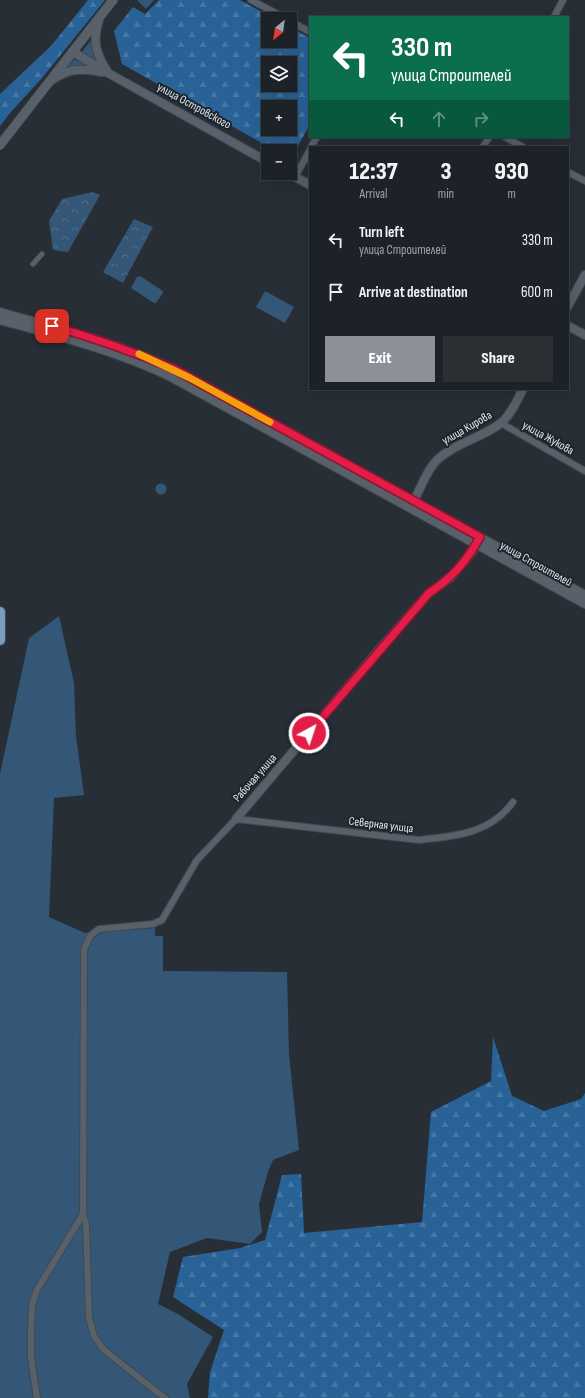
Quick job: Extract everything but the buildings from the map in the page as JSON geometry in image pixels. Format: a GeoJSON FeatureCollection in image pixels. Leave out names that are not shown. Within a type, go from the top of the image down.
{"type":"FeatureCollection","features":[{"type":"Feature","properties":{"kind":"main road"},"geometry":{"type":"LineString","coordinates":[[0,145],[112,0]]}},
{"type":"Feature","properties":{"kind":"main road"},"geometry":{"type":"LineString","coordinates":[[0,612],[0,640]]}},
{"type":"Feature","properties":{"kind":"street"},"geometry":{"type":"LineString","coordinates":[[251,0],[274,12]]}},
{"type":"Feature","properties":{"kind":"street"},"geometry":{"type":"LineString","coordinates":[[555,16],[563,0]]}},
{"type":"Feature","properties":{"kind":"street"},"geometry":{"type":"LineString","coordinates":[[101,16],[95,30],[94,40],[99,59],[108,73]]}},
{"type":"Feature","properties":{"kind":"street"},"geometry":{"type":"LineString","coordinates":[[297,25],[309,31]]}},
{"type":"Feature","properties":{"kind":"street"},"geometry":{"type":"LineString","coordinates":[[73,52],[108,73]]}},
{"type":"Feature","properties":{"kind":"street"},"geometry":{"type":"LineString","coordinates":[[50,81],[66,72],[86,68],[108,73]]}},
{"type":"Feature","properties":{"kind":"street","name":"улица Островского"},"geometry":{"type":"LineString","coordinates":[[108,73],[261,158]]}},
{"type":"Feature","properties":{"kind":"street"},"geometry":{"type":"LineString","coordinates":[[507,138],[521,146]]}},
{"type":"Feature","properties":{"kind":"street"},"geometry":{"type":"LineString","coordinates":[[297,168],[309,151]]}},
{"type":"Feature","properties":{"kind":"street"},"geometry":{"type":"LineString","coordinates":[[569,173],[585,181]]}},
{"type":"Feature","properties":{"kind":"street"},"geometry":{"type":"LineString","coordinates":[[297,178],[309,184]]}},
{"type":"Feature","properties":{"kind":"street"},"geometry":{"type":"LineString","coordinates":[[33,264],[42,254]]}},
{"type":"Feature","properties":{"kind":"street"},"geometry":{"type":"LineString","coordinates":[[569,304],[585,275]]}},
{"type":"Feature","properties":{"kind":"street","name":"улица Строителей"},"geometry":{"type":"LineString","coordinates":[[0,312],[93,338],[141,355],[174,369],[412,505]]}},
{"type":"Feature","properties":{"kind":"street","name":"улица Строителей"},"geometry":{"type":"LineString","coordinates":[[0,320],[91,346],[154,369],[202,393],[478,541],[585,595]]}},
{"type":"Feature","properties":{"kind":"street"},"geometry":{"type":"LineString","coordinates":[[569,327],[585,335]]}},
{"type":"Feature","properties":{"kind":"street","name":"улица Кирова"},"geometry":{"type":"LineString","coordinates":[[412,505],[429,471],[437,461],[448,452],[501,422],[511,412],[522,390]]}},
{"type":"Feature","properties":{"kind":"street","name":"улица Жукова"},"geometry":{"type":"LineString","coordinates":[[501,422],[585,471]]}},
{"type":"Feature","properties":{"kind":"street","name":"улица Строителей"},"geometry":{"type":"LineString","coordinates":[[478,541],[585,604]]}},
{"type":"Feature","properties":{"kind":"street","name":"Рабочая улица"},"geometry":{"type":"LineString","coordinates":[[84,1214],[84,950],[90,936],[99,929],[153,924],[162,920],[197,860],[236,819],[429,593],[450,578],[469,556],[478,541]]}},
{"type":"Feature","properties":{"kind":"street","name":"Северная улица"},"geometry":{"type":"LineString","coordinates":[[236,819],[420,840],[476,831],[506,811],[513,802]]}},
{"type":"Feature","properties":{"kind":"street"},"geometry":{"type":"LineString","coordinates":[[36,1398],[31,1357],[32,1305],[37,1290],[84,1214]]}},
{"type":"Feature","properties":{"kind":"street"},"geometry":{"type":"LineString","coordinates":[[84,1214],[86,1224],[89,1318],[94,1336],[104,1350],[165,1398]]}},
{"type":"Feature","properties":{"kind":"green space"},"geometry":{"type":"Polygon","coordinates":[[[88,0],[105,0],[42,78],[0,126],[0,94],[51,46],[88,0]]]}},
{"type":"Feature","properties":{"kind":"green space"},"geometry":{"type":"Polygon","coordinates":[[[137,0],[154,0],[146,9],[137,0]]]}},
{"type":"Feature","properties":{"kind":"green space"},"geometry":{"type":"Polygon","coordinates":[[[159,0],[240,0],[262,12],[261,48],[297,48],[297,31],[309,37],[309,126],[297,148],[297,144],[264,144],[122,64],[114,31],[133,7],[145,14],[159,0]]]}},
{"type":"Feature","properties":{"kind":"green space"},"geometry":{"type":"Polygon","coordinates":[[[92,39],[97,62],[81,53],[92,39]]]}},
{"type":"Feature","properties":{"kind":"green space"},"geometry":{"type":"Polygon","coordinates":[[[74,59],[88,66],[65,69],[74,59]]]}},
{"type":"Feature","properties":{"kind":"green space"},"geometry":{"type":"Polygon","coordinates":[[[92,192],[100,195],[68,252],[53,250],[49,221],[62,199],[92,192]]]}},
{"type":"Feature","properties":{"kind":"green space"},"geometry":{"type":"Polygon","coordinates":[[[134,219],[153,227],[123,283],[103,272],[134,219]]]}},
{"type":"Feature","properties":{"kind":"green space"},"geometry":{"type":"Polygon","coordinates":[[[140,276],[163,291],[156,303],[131,288],[137,277],[140,276]]]}},
{"type":"Feature","properties":{"kind":"green space"},"geometry":{"type":"Polygon","coordinates":[[[265,291],[294,307],[285,323],[256,307],[265,291]]]}},
{"type":"Feature","properties":{"kind":"green space"},"geometry":{"type":"Polygon","coordinates":[[[161,483],[165,485],[167,489],[165,493],[161,495],[157,493],[155,489],[157,485],[161,483]]]}},
{"type":"Feature","properties":{"kind":"green space"},"geometry":{"type":"Polygon","coordinates":[[[59,616],[74,683],[76,736],[84,795],[54,798],[49,917],[85,933],[155,928],[155,936],[163,936],[163,971],[287,972],[289,1054],[299,1150],[273,1160],[259,1204],[262,1232],[250,1244],[207,1238],[170,1252],[158,1304],[178,1314],[213,1337],[187,1384],[190,1398],[0,1398],[0,774],[29,638],[59,616]]]}},
{"type":"Feature","properties":{"kind":"green space"},"geometry":{"type":"Polygon","coordinates":[[[493,1037],[512,1096],[544,1111],[581,1099],[585,1093],[585,1398],[208,1398],[210,1372],[224,1330],[173,1297],[183,1257],[240,1248],[265,1240],[282,1175],[301,1174],[304,1233],[422,1222],[431,1112],[491,1081],[493,1037]]]}},
{"type":"Feature","properties":{"kind":"slow traffic"},"geometry":{"type":"LineString","coordinates":[[139,354],[174,369],[270,422]]}},
{"type":"Feature","properties":{"kind":"route"},"geometry":{"type":"LineString","coordinates":[[52,326],[93,338],[141,355],[174,369],[480,537],[472,552],[450,578],[429,593],[309,733]]}}]}
